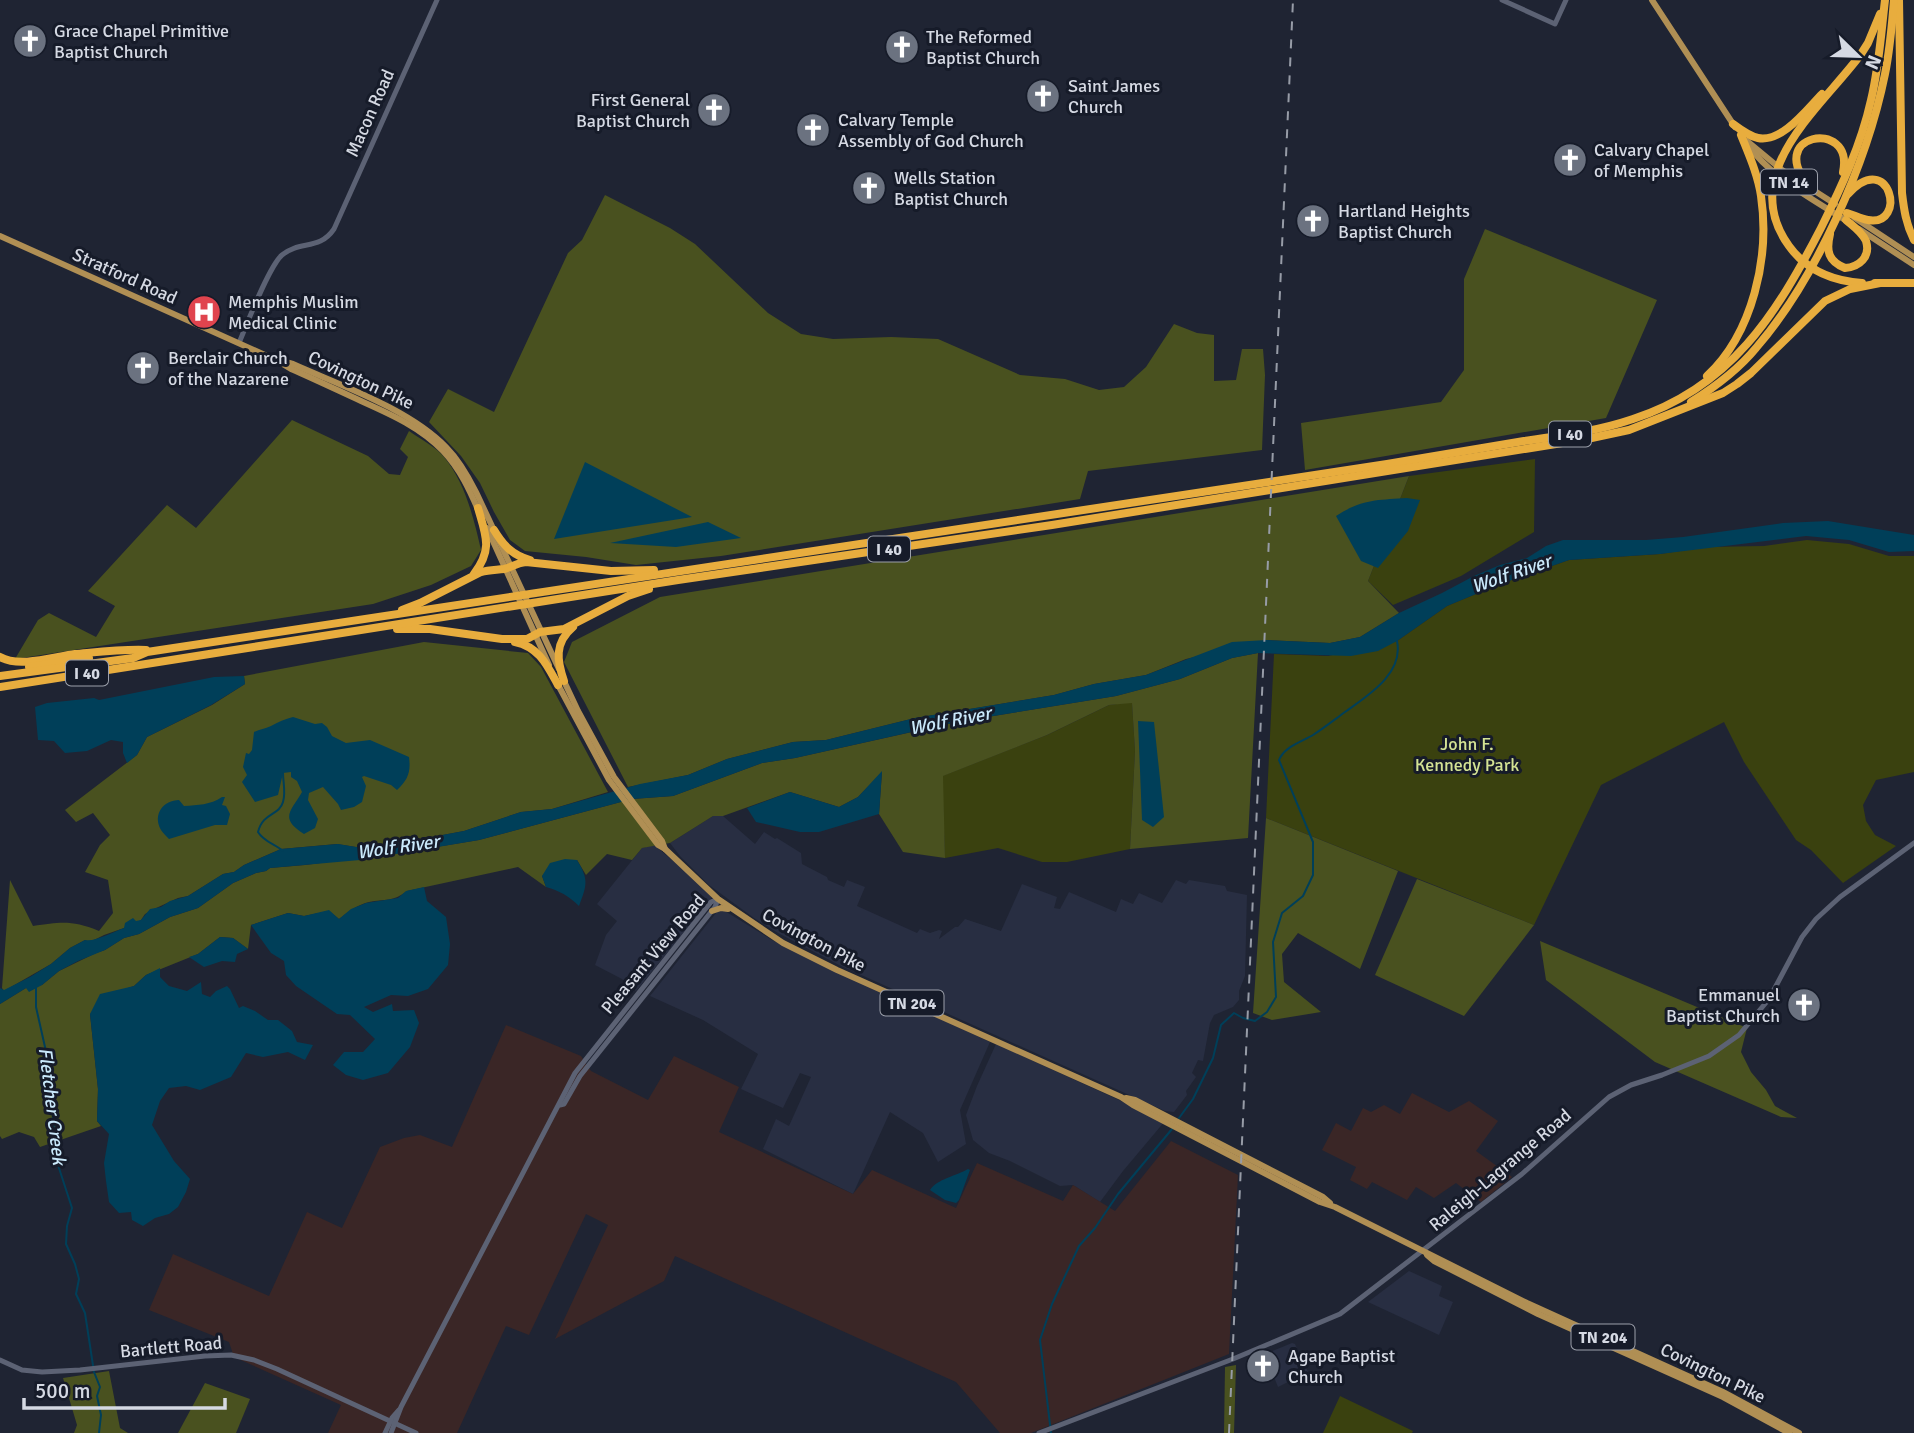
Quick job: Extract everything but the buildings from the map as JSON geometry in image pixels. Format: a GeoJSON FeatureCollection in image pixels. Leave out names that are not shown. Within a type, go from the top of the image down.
{"type":"FeatureCollection","features":[{"type":"Feature","properties":{"kind":"highway"},"geometry":{"type":"LineString","coordinates":[[1884,0],[1861,54],[1798,131],[1780,158],[1773,184],[1773,206],[1781,234],[1805,265],[1833,279],[1849,282],[1914,283]]}},
{"type":"Feature","properties":{"kind":"highway","name":"I 40"},"geometry":{"type":"LineString","coordinates":[[1841,197],[1871,102],[1877,72],[1884,0]]}},
{"type":"Feature","properties":{"kind":"highway"},"geometry":{"type":"LineString","coordinates":[[1897,0],[1902,193],[1904,213],[1914,240]]}},
{"type":"Feature","properties":{"kind":"highway","name":"I 40"},"geometry":{"type":"LineString","coordinates":[[1279,484],[1587,439],[1629,430],[1670,414],[1708,392],[1739,367],[1775,326],[1858,165],[1877,107],[1897,0]]}},
{"type":"Feature","properties":{"kind":"highway"},"geometry":{"type":"LineString","coordinates":[[1733,124],[1761,139],[1778,135],[1861,54]]}},
{"type":"Feature","properties":{"kind":"highway"},"geometry":{"type":"LineString","coordinates":[[1680,398],[1710,373],[1732,347],[1744,324],[1755,286],[1762,240],[1761,197],[1756,173],[1741,135]]}},
{"type":"Feature","properties":{"kind":"highway"},"geometry":{"type":"LineString","coordinates":[[1812,190],[1798,172],[1796,161],[1798,151],[1803,145],[1812,138],[1821,137],[1830,140],[1842,152],[1844,169],[1841,197]]}},
{"type":"Feature","properties":{"kind":"highway"},"geometry":{"type":"LineString","coordinates":[[1841,197],[1856,185],[1872,180],[1887,186],[1891,194],[1889,209],[1877,220],[1847,217]]}},
{"type":"Feature","properties":{"kind":"highway"},"geometry":{"type":"LineString","coordinates":[[1831,220],[1828,254],[1837,265],[1851,268],[1865,259],[1867,249],[1866,241],[1847,217]]}},
{"type":"Feature","properties":{"kind":"highway","name":"I 40"},"geometry":{"type":"LineString","coordinates":[[0,687],[1246,490],[1601,428],[1664,407],[1717,374],[1760,331],[1803,273]]}},
{"type":"Feature","properties":{"kind":"highway"},"geometry":{"type":"LineString","coordinates":[[1651,423],[1703,402],[1737,384],[1812,312],[1836,295],[1880,283]]}},
{"type":"Feature","properties":{"kind":"highway","name":"I 40"},"geometry":{"type":"LineString","coordinates":[[0,674],[133,658],[141,653],[526,594],[1246,490]]}},
{"type":"Feature","properties":{"kind":"highway"},"geometry":{"type":"LineString","coordinates":[[473,575],[481,564],[488,545],[478,508]]}},
{"type":"Feature","properties":{"kind":"highway"},"geometry":{"type":"LineString","coordinates":[[494,530],[503,545],[512,552],[521,558],[543,564]]}},
{"type":"Feature","properties":{"kind":"highway"},"geometry":{"type":"LineString","coordinates":[[362,621],[420,603],[473,575],[490,569],[508,568],[517,563],[626,571],[711,567]]}},
{"type":"Feature","properties":{"kind":"highway"},"geometry":{"type":"LineString","coordinates":[[349,632],[413,628],[502,639],[527,639],[538,633],[564,629],[628,596],[678,580]]}},
{"type":"Feature","properties":{"kind":"highway"},"geometry":{"type":"LineString","coordinates":[[561,683],[559,650],[569,631],[578,623]]}},
{"type":"Feature","properties":{"kind":"highway"},"geometry":{"type":"LineString","coordinates":[[502,639],[522,643],[539,653],[561,683]]}},
{"type":"Feature","properties":{"kind":"highway"},"geometry":{"type":"LineString","coordinates":[[0,657],[10,662],[20,662],[75,654],[156,651]]}},
{"type":"Feature","properties":{"kind":"main road","name":"Macon Road"},"geometry":{"type":"LineString","coordinates":[[239,343],[275,261],[296,247],[314,245],[328,237],[436,0]]}},
{"type":"Feature","properties":{"kind":"main road"},"geometry":{"type":"LineString","coordinates":[[1503,0],[1555,24],[1566,0]]}},
{"type":"Feature","properties":{"kind":"main road","name":"TN 14"},"geometry":{"type":"LineString","coordinates":[[1653,0],[1755,155],[1770,169],[1914,257]]}},
{"type":"Feature","properties":{"kind":"main road","name":"TN 14"},"geometry":{"type":"LineString","coordinates":[[1741,135],[1782,170],[1914,265]]}},
{"type":"Feature","properties":{"kind":"main road","name":"Stratford Road"},"geometry":{"type":"LineString","coordinates":[[0,236],[276,360]]}},
{"type":"Feature","properties":{"kind":"main road","name":"Covington Pike"},"geometry":{"type":"LineString","coordinates":[[276,360],[396,416],[423,433],[454,465],[508,568],[591,742],[660,843],[718,899],[783,943],[811,957],[1161,1116],[1323,1197],[1335,1207],[1423,1252],[1527,1303],[1715,1388],[1799,1433]]}},
{"type":"Feature","properties":{"kind":"main road","name":"Covington Pike"},"geometry":{"type":"LineString","coordinates":[[276,360],[293,364],[398,412],[426,429],[458,461],[494,530],[508,568]]}},
{"type":"Feature","properties":{"kind":"main road","name":"Raleigh-Lagrange Road"},"geometry":{"type":"LineString","coordinates":[[1039,1433],[1287,1338],[1340,1314],[1521,1174],[1609,1097],[1631,1085],[1709,1056],[1739,1035],[1769,999],[1802,937],[1816,919],[1840,897],[1914,843]]}},
{"type":"Feature","properties":{"kind":"main road","name":"Pleasant View Road"},"geometry":{"type":"LineString","coordinates":[[694,928],[712,911],[718,899]]}},
{"type":"Feature","properties":{"kind":"main road","name":"Pleasant View Road"},"geometry":{"type":"LineString","coordinates":[[385,1433],[575,1073],[625,1015],[694,928],[711,902],[718,899]]}},
{"type":"Feature","properties":{"kind":"main road"},"geometry":{"type":"LineString","coordinates":[[712,911],[722,908],[734,910]]}},
{"type":"Feature","properties":{"kind":"main road","name":"Covington Pike"},"geometry":{"type":"LineString","coordinates":[[1423,1252],[1434,1261],[1507,1299],[1697,1385],[1789,1433]]}},
{"type":"Feature","properties":{"kind":"main road","name":"Bartlett Road"},"geometry":{"type":"LineString","coordinates":[[0,1360],[22,1370],[42,1372],[231,1355],[277,1369],[416,1433]]}},
{"type":"Feature","properties":{"kind":"main road","name":"Pleasant View Road"},"geometry":{"type":"LineString","coordinates":[[391,1433],[393,1422]]}},
{"type":"Feature","properties":{"kind":"shaded area"},"geometry":{"type":"Polygon","coordinates":[[[713,816],[723,816],[755,844],[764,832],[777,838],[801,853],[802,864],[828,880],[844,887],[847,880],[865,887],[857,906],[917,933],[920,929],[930,933],[942,931],[939,939],[965,919],[1001,931],[1022,884],[1057,897],[1054,908],[1060,909],[1069,892],[1116,912],[1121,899],[1133,904],[1139,893],[1162,903],[1176,880],[1186,884],[1189,880],[1225,886],[1227,891],[1247,895],[1245,976],[1239,991],[1239,1000],[1233,1007],[1214,1015],[1203,1061],[1198,1060],[1192,1073],[1196,1077],[1186,1091],[1187,1095],[1174,1112],[1165,1111],[839,965],[754,918],[709,885],[670,843],[713,816]]]}},
{"type":"Feature","properties":{"kind":"shaded area"},"geometry":{"type":"Polygon","coordinates":[[[654,845],[714,895],[636,991],[622,979],[595,965],[606,935],[617,921],[597,904],[642,848],[654,845]]]}},
{"type":"Feature","properties":{"kind":"shaded area"},"geometry":{"type":"Polygon","coordinates":[[[720,908],[772,940],[990,1042],[960,1110],[966,1144],[938,1162],[923,1133],[890,1112],[853,1194],[763,1149],[776,1119],[789,1126],[811,1077],[800,1073],[783,1108],[741,1089],[758,1054],[703,1020],[650,996],[720,908]]]}},
{"type":"Feature","properties":{"kind":"shaded area"},"geometry":{"type":"Polygon","coordinates":[[[506,1025],[581,1056],[591,1071],[648,1100],[674,1056],[739,1087],[719,1132],[853,1194],[872,1170],[956,1208],[977,1163],[1063,1201],[1073,1185],[1115,1211],[1171,1141],[1238,1175],[1229,1354],[1031,1433],[1000,1433],[956,1382],[675,1256],[664,1281],[555,1339],[608,1225],[586,1214],[529,1335],[506,1326],[457,1433],[328,1433],[341,1405],[234,1357],[229,1342],[149,1310],[173,1254],[269,1296],[307,1212],[342,1228],[380,1147],[420,1135],[452,1147],[506,1025]]]}},
{"type":"Feature","properties":{"kind":"shaded area"},"geometry":{"type":"Polygon","coordinates":[[[996,1044],[1165,1121],[1100,1202],[1073,1185],[1060,1186],[989,1153],[973,1140],[966,1115],[996,1044]]]}},
{"type":"Feature","properties":{"kind":"shaded area"},"geometry":{"type":"Polygon","coordinates":[[[1412,1093],[1449,1112],[1469,1101],[1498,1121],[1476,1151],[1512,1177],[1481,1202],[1456,1183],[1434,1198],[1416,1187],[1407,1200],[1372,1182],[1367,1189],[1350,1180],[1356,1167],[1322,1150],[1336,1123],[1351,1131],[1363,1108],[1371,1112],[1384,1105],[1400,1114],[1412,1093]]]}},
{"type":"Feature","properties":{"kind":"shaded area"},"geometry":{"type":"Polygon","coordinates":[[[1409,1271],[1442,1286],[1439,1296],[1453,1302],[1439,1335],[1368,1302],[1409,1271]]]}},
{"type":"Feature","properties":{"kind":"shaded area"},"geometry":{"type":"Polygon","coordinates":[[[1295,1344],[1308,1372],[1278,1387],[1265,1354],[1295,1344]]]}},
{"type":"Feature","properties":{"kind":"green space"},"geometry":{"type":"Polygon","coordinates":[[[605,195],[695,244],[768,313],[801,334],[833,339],[938,339],[1020,375],[1065,379],[1099,390],[1124,387],[1146,367],[1174,324],[1197,333],[1214,335],[1214,381],[1236,380],[1242,349],[1263,349],[1265,375],[1262,450],[1088,471],[1080,499],[721,556],[636,565],[525,551],[510,540],[480,483],[461,456],[429,422],[448,389],[494,412],[568,253],[582,240],[605,195]]]}},
{"type":"Feature","properties":{"kind":"green space"},"geometry":{"type":"Polygon","coordinates":[[[1485,229],[1657,300],[1606,418],[1305,470],[1301,423],[1441,402],[1464,370],[1464,279],[1485,229]]]}},
{"type":"Feature","properties":{"kind":"green space"},"geometry":{"type":"Polygon","coordinates":[[[292,420],[368,456],[389,474],[400,475],[408,457],[400,449],[409,431],[437,450],[458,478],[472,514],[481,550],[471,566],[431,585],[373,604],[15,659],[38,620],[49,613],[96,637],[115,606],[88,591],[167,505],[196,528],[292,420]]]}},
{"type":"Feature","properties":{"kind":"green space"},"geometry":{"type":"Polygon","coordinates":[[[1535,459],[1534,532],[1461,576],[1393,605],[1368,581],[1409,476],[1535,459]]]}},
{"type":"Feature","properties":{"kind":"green space"},"geometry":{"type":"Polygon","coordinates":[[[1409,476],[1368,581],[1399,613],[1360,637],[1330,643],[1267,640],[1186,659],[1146,675],[1094,684],[1054,695],[915,718],[826,740],[793,742],[727,759],[688,775],[628,787],[564,662],[572,642],[660,597],[1409,476]]]}},
{"type":"Feature","properties":{"kind":"green space","name":"John F. Kennedy Park"},"geometry":{"type":"Polygon","coordinates":[[[1807,540],[1849,544],[1889,556],[1914,556],[1914,772],[1876,780],[1863,805],[1866,821],[1875,835],[1896,846],[1843,883],[1811,850],[1796,840],[1744,762],[1724,722],[1601,785],[1534,925],[1266,818],[1274,654],[1328,656],[1397,641],[1447,606],[1569,560],[1660,554],[1707,547],[1764,546],[1807,540]]]}},
{"type":"Feature","properties":{"kind":"green space"},"geometry":{"type":"Polygon","coordinates":[[[424,642],[528,653],[541,667],[608,792],[552,809],[521,812],[464,831],[389,845],[356,847],[337,844],[281,849],[234,872],[223,874],[188,896],[154,909],[141,920],[124,928],[90,942],[85,940],[70,948],[51,964],[4,991],[2,988],[10,880],[33,926],[66,923],[99,931],[113,913],[108,880],[85,872],[100,845],[110,835],[93,813],[76,822],[65,810],[137,755],[147,737],[212,705],[245,684],[244,676],[424,642]]]}},
{"type":"Feature","properties":{"kind":"green space"},"geometry":{"type":"Polygon","coordinates":[[[1258,653],[1248,838],[1130,849],[1135,751],[1132,703],[1109,705],[1047,735],[943,776],[945,858],[903,852],[879,814],[882,772],[858,797],[839,807],[790,792],[723,816],[713,816],[670,843],[642,848],[632,860],[607,854],[586,875],[577,860],[542,876],[546,887],[518,867],[407,891],[393,899],[369,902],[339,919],[329,911],[304,916],[288,913],[251,925],[248,949],[233,938],[220,937],[198,954],[146,975],[134,986],[122,990],[90,1014],[98,1089],[97,1121],[101,1126],[40,1147],[34,1137],[19,1132],[2,1139],[0,1136],[0,1004],[26,988],[42,985],[59,971],[124,938],[139,934],[170,917],[198,908],[233,883],[256,873],[270,868],[400,853],[479,840],[632,799],[673,796],[762,763],[957,722],[1116,696],[1180,679],[1232,658],[1258,653]]]}},
{"type":"Feature","properties":{"kind":"green space"},"geometry":{"type":"Polygon","coordinates":[[[1132,702],[1135,751],[1130,849],[1067,862],[1042,862],[998,848],[945,858],[942,776],[1047,735],[1109,705],[1132,702]]]}},
{"type":"Feature","properties":{"kind":"green space"},"geometry":{"type":"Polygon","coordinates":[[[1266,818],[1398,871],[1360,969],[1298,933],[1282,954],[1284,982],[1321,1012],[1272,1020],[1253,1013],[1266,818]]]}},
{"type":"Feature","properties":{"kind":"green space"},"geometry":{"type":"Polygon","coordinates":[[[1417,879],[1534,925],[1464,1016],[1375,975],[1417,879]]]}},
{"type":"Feature","properties":{"kind":"green space"},"geometry":{"type":"Polygon","coordinates":[[[1540,941],[1747,1028],[1741,1052],[1751,1072],[1775,1106],[1797,1118],[1781,1117],[1655,1062],[1546,980],[1540,941]]]}},
{"type":"Feature","properties":{"kind":"green space"},"geometry":{"type":"Polygon","coordinates":[[[1236,1365],[1234,1433],[1224,1433],[1225,1367],[1236,1365]]]}},
{"type":"Feature","properties":{"kind":"green space"},"geometry":{"type":"Polygon","coordinates":[[[109,1371],[120,1428],[128,1433],[74,1433],[77,1425],[63,1378],[109,1371]]]}},
{"type":"Feature","properties":{"kind":"green space"},"geometry":{"type":"Polygon","coordinates":[[[205,1383],[250,1399],[236,1433],[178,1433],[205,1383]]]}},
{"type":"Feature","properties":{"kind":"green space"},"geometry":{"type":"Polygon","coordinates":[[[1340,1396],[1413,1431],[1323,1433],[1340,1396]]]}},
{"type":"Feature","properties":{"kind":"water"},"geometry":{"type":"Polygon","coordinates":[[[585,462],[692,517],[554,539],[585,462]]]}},
{"type":"Feature","properties":{"kind":"water"},"geometry":{"type":"Polygon","coordinates":[[[1407,498],[1420,500],[1408,531],[1378,568],[1361,561],[1336,516],[1362,503],[1407,498]]]}},
{"type":"Feature","properties":{"kind":"water","name":"Wolf River"},"geometry":{"type":"Polygon","coordinates":[[[1828,521],[1914,535],[1914,551],[1889,552],[1849,540],[1806,536],[1660,554],[1569,560],[1447,606],[1378,651],[1351,656],[1258,653],[1232,658],[1180,679],[1116,696],[956,722],[762,763],[673,796],[632,799],[479,840],[360,860],[270,868],[233,883],[198,908],[170,917],[139,934],[124,938],[59,971],[29,992],[26,988],[0,1004],[0,988],[4,990],[30,977],[70,948],[85,940],[99,938],[124,928],[125,923],[133,918],[136,921],[141,920],[150,909],[188,896],[223,874],[234,872],[281,849],[338,844],[356,847],[389,845],[464,831],[521,812],[552,809],[640,784],[688,775],[727,759],[793,742],[826,740],[915,718],[1054,695],[1094,684],[1146,675],[1232,642],[1267,640],[1330,643],[1360,637],[1399,613],[1474,576],[1527,558],[1546,546],[1563,540],[1646,540],[1783,523],[1828,521]]]}},
{"type":"Feature","properties":{"kind":"water"},"geometry":{"type":"Polygon","coordinates":[[[708,522],[741,538],[676,547],[610,543],[708,522]]]}},
{"type":"Feature","properties":{"kind":"water"},"geometry":{"type":"Polygon","coordinates":[[[244,676],[245,684],[211,705],[147,737],[137,755],[127,763],[123,742],[111,740],[87,751],[65,753],[54,741],[38,740],[35,707],[47,703],[94,698],[99,700],[214,677],[244,676]]]}},
{"type":"Feature","properties":{"kind":"water"},"geometry":{"type":"Polygon","coordinates":[[[293,717],[315,724],[322,723],[332,736],[346,743],[370,740],[409,757],[410,767],[406,779],[397,790],[391,785],[364,776],[362,777],[366,786],[362,802],[341,810],[323,787],[309,793],[308,800],[318,819],[315,828],[304,834],[289,818],[291,809],[302,792],[297,781],[291,777],[291,772],[283,773],[278,795],[255,802],[242,782],[247,775],[243,767],[246,753],[249,754],[252,750],[254,732],[293,717]]]}},
{"type":"Feature","properties":{"kind":"water"},"geometry":{"type":"Polygon","coordinates":[[[1138,721],[1154,722],[1164,817],[1153,827],[1142,820],[1138,721]]]}},
{"type":"Feature","properties":{"kind":"water"},"geometry":{"type":"Polygon","coordinates":[[[882,771],[879,814],[819,832],[800,832],[756,822],[747,808],[790,792],[839,807],[858,797],[882,771]]]}},
{"type":"Feature","properties":{"kind":"water"},"geometry":{"type":"Polygon","coordinates":[[[225,797],[222,805],[226,806],[230,814],[227,825],[215,825],[169,839],[161,830],[159,813],[169,802],[179,800],[184,806],[199,805],[225,797]]]}},
{"type":"Feature","properties":{"kind":"water"},"geometry":{"type":"Polygon","coordinates":[[[565,859],[577,860],[585,878],[579,906],[564,894],[546,887],[542,876],[550,863],[565,859]]]}},
{"type":"Feature","properties":{"kind":"water"},"geometry":{"type":"Polygon","coordinates":[[[424,887],[427,901],[446,917],[450,944],[448,965],[428,989],[408,996],[391,995],[364,1007],[373,1012],[392,1004],[393,1011],[414,1010],[419,1023],[410,1047],[388,1073],[363,1080],[346,1075],[333,1065],[344,1052],[363,1052],[375,1039],[350,1015],[337,1014],[296,986],[286,975],[284,961],[271,953],[251,925],[288,913],[304,916],[329,910],[339,919],[351,909],[366,903],[398,898],[406,891],[424,887]]]}},
{"type":"Feature","properties":{"kind":"water"},"geometry":{"type":"Polygon","coordinates":[[[220,937],[233,938],[248,949],[237,954],[235,962],[222,961],[204,967],[189,957],[198,954],[220,937]]]}},
{"type":"Feature","properties":{"kind":"water"},"geometry":{"type":"Polygon","coordinates":[[[160,968],[160,977],[169,986],[187,991],[201,982],[202,994],[210,997],[227,986],[239,1008],[243,1006],[268,1020],[278,1020],[292,1031],[297,1042],[313,1045],[305,1060],[288,1052],[263,1057],[246,1053],[231,1077],[200,1090],[186,1086],[169,1088],[160,1101],[152,1125],[174,1161],[190,1179],[178,1207],[143,1226],[132,1220],[131,1212],[119,1213],[109,1202],[104,1163],[109,1134],[97,1121],[98,1089],[90,1014],[100,994],[134,986],[146,975],[160,968]]]}},
{"type":"Feature","properties":{"kind":"water"},"geometry":{"type":"Polygon","coordinates":[[[970,1170],[956,1203],[945,1200],[930,1190],[942,1180],[970,1170]]]}},
{"type":"Feature","properties":{"kind":"waterway"},"geometry":{"type":"LineString","coordinates":[[1179,1118],[1193,1099],[1213,1058],[1221,1025],[1234,1013],[1255,1021],[1267,1012],[1276,997],[1273,942],[1282,913],[1303,896],[1313,875],[1313,842],[1279,760],[1281,755],[1321,730],[1382,683],[1395,664],[1397,641]]}},
{"type":"Feature","properties":{"kind":"waterway"},"geometry":{"type":"LineString","coordinates":[[283,773],[283,802],[278,810],[263,821],[258,832],[283,851]]}},
{"type":"Feature","properties":{"kind":"waterway","name":"Fletcher Creek"},"geometry":{"type":"LineString","coordinates":[[36,988],[36,1007],[54,1087],[51,1096],[57,1162],[72,1208],[66,1244],[79,1279],[76,1294],[85,1313],[94,1372],[100,1387],[97,1396],[101,1415],[99,1433]]}},
{"type":"Feature","properties":{"kind":"waterway"},"geometry":{"type":"LineString","coordinates":[[1051,1433],[1040,1340],[1052,1304],[1079,1246],[1172,1129]]}},
{"type":"Feature","properties":{"kind":"railway"},"geometry":{"type":"LineString","coordinates":[[1229,1433],[1293,0]]}},
{"type":"Feature","properties":{"kind":"place","name":"Grace Chapel Primitive Baptist Church"},"geometry":{"type":"Point","coordinates":[30,41]}},
{"type":"Feature","properties":{"kind":"place","name":"The Reformed Baptist Church"},"geometry":{"type":"Point","coordinates":[902,47]}},
{"type":"Feature","properties":{"kind":"place","name":"Saint James Church"},"geometry":{"type":"Point","coordinates":[1043,96]}},
{"type":"Feature","properties":{"kind":"place","name":"First General Baptist Church"},"geometry":{"type":"Point","coordinates":[714,110]}},
{"type":"Feature","properties":{"kind":"place","name":"Calvary Temple Assembly of God Church"},"geometry":{"type":"Point","coordinates":[813,130]}},
{"type":"Feature","properties":{"kind":"place","name":"Calvary Chapel of Memphis"},"geometry":{"type":"Point","coordinates":[1570,160]}},
{"type":"Feature","properties":{"kind":"place","name":"Wells Station Baptist Church"},"geometry":{"type":"Point","coordinates":[869,188]}},
{"type":"Feature","properties":{"kind":"place","name":"Hartland Heights Baptist Church"},"geometry":{"type":"Point","coordinates":[1313,221]}},
{"type":"Feature","properties":{"kind":"place","name":"Memphis Muslim Medical Clinic"},"geometry":{"type":"Point","coordinates":[204,312]}},
{"type":"Feature","properties":{"kind":"place","name":"Berclair Church of the Nazarene"},"geometry":{"type":"Point","coordinates":[143,368]}},
{"type":"Feature","properties":{"kind":"place","name":"Emmanuel Baptist Church"},"geometry":{"type":"Point","coordinates":[1804,1005]}},
{"type":"Feature","properties":{"kind":"place","name":"Agape Baptist Church"},"geometry":{"type":"Point","coordinates":[1263,1366]}}]}
